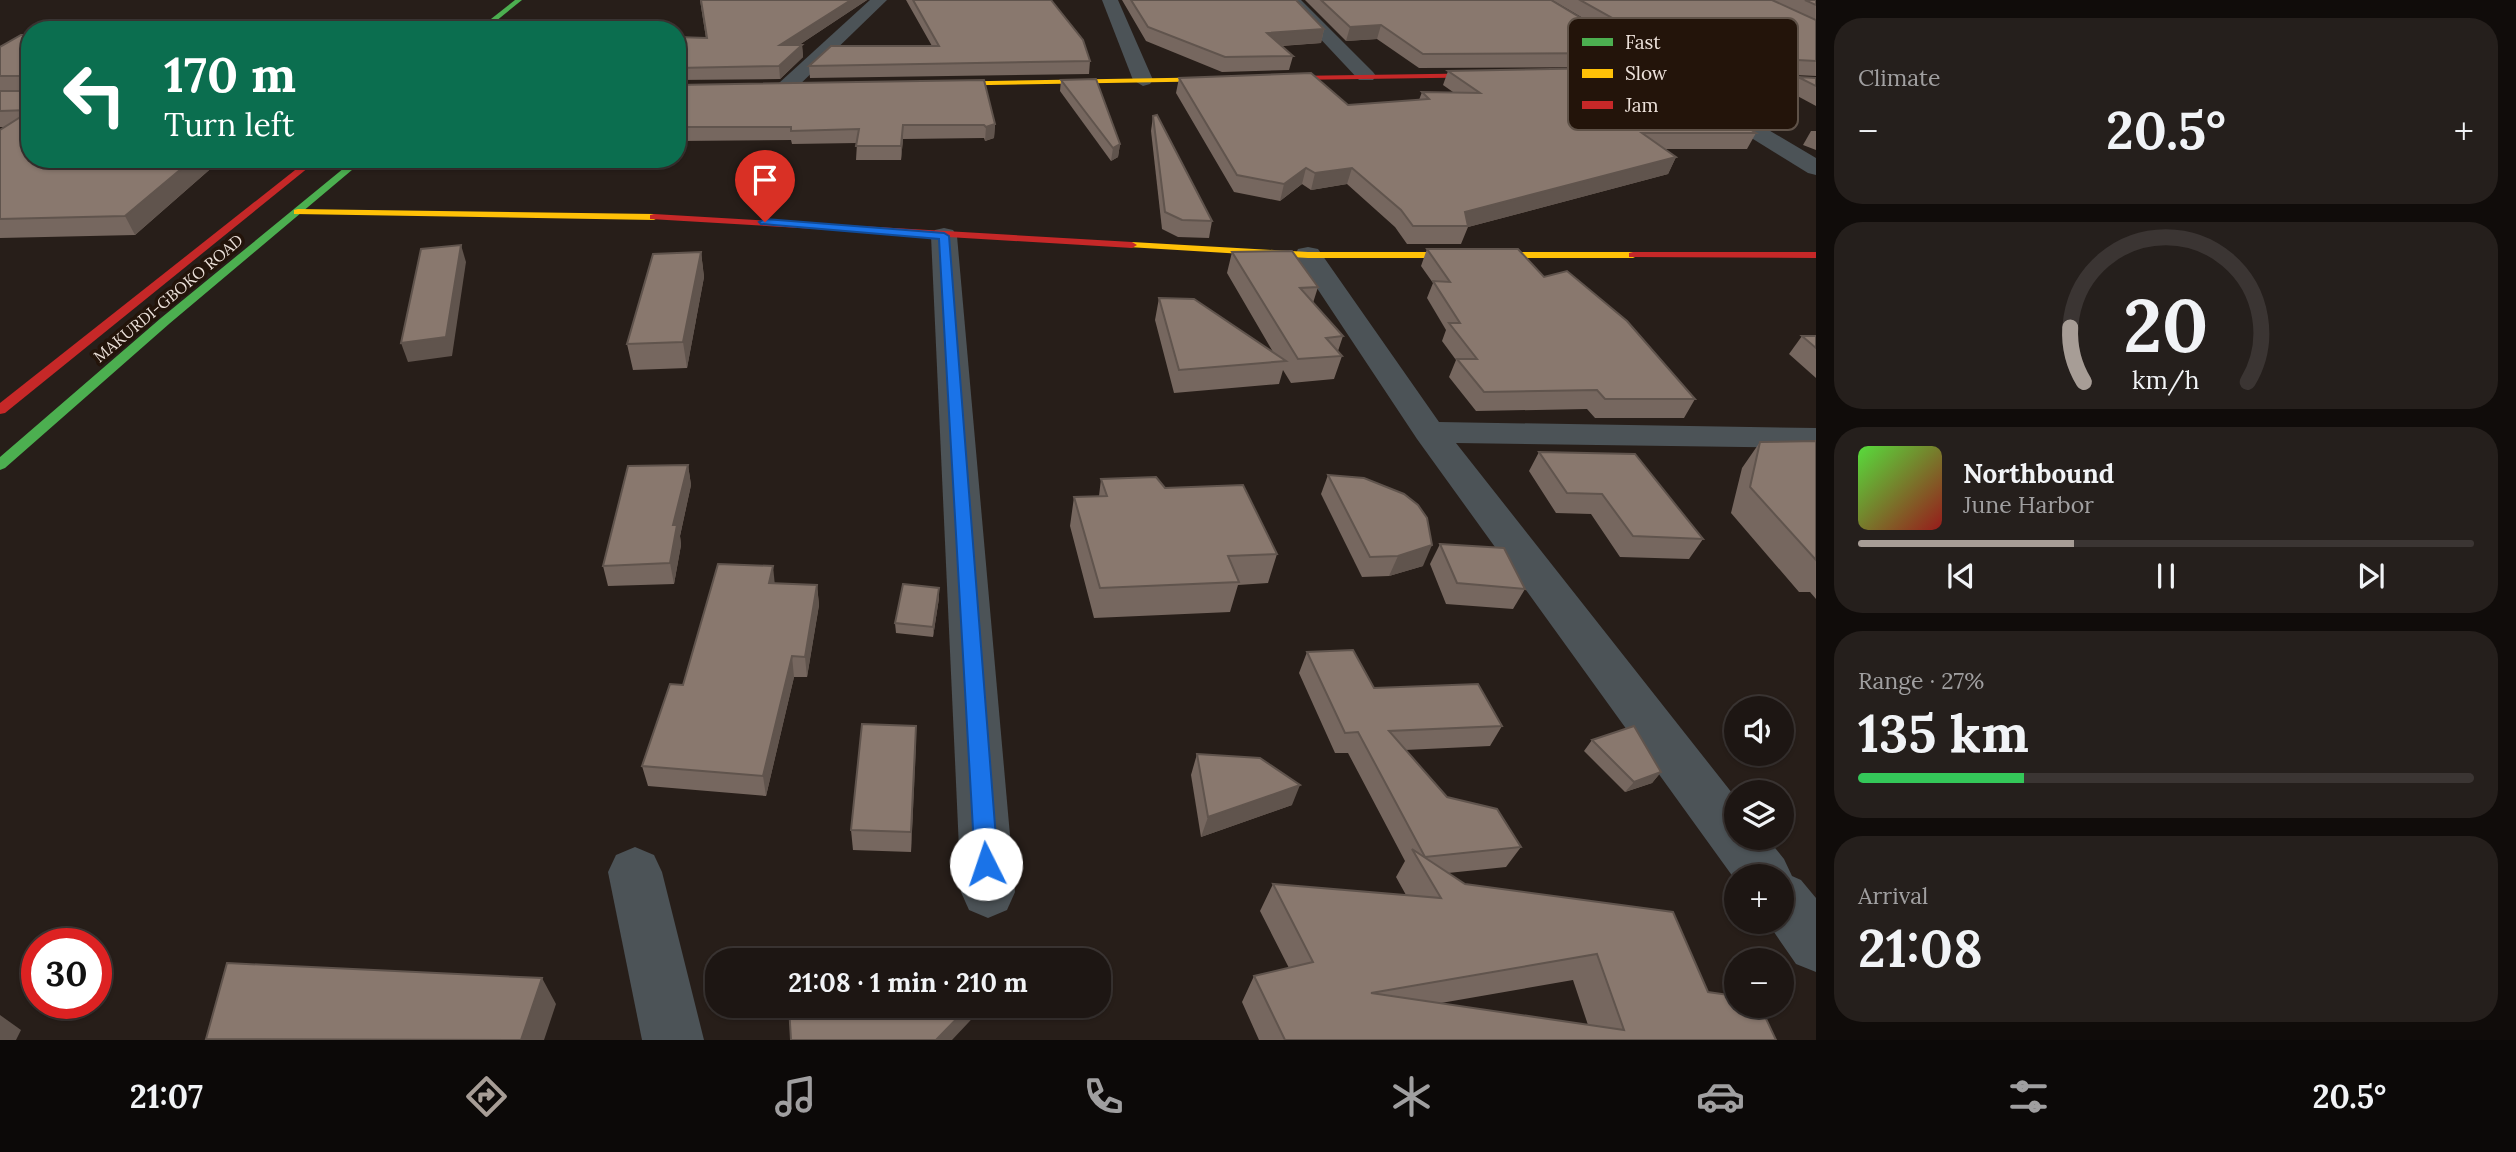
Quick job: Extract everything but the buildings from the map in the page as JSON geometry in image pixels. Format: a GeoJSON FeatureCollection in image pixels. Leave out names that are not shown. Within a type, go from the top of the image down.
{"type":"FeatureCollection","features":[{"type":"Feature","properties":{"kind":"street"},"geometry":{"type":"LineString","coordinates":[[492,21],[519,0]]}},
{"type":"Feature","properties":{"kind":"street"},"geometry":{"type":"LineString","coordinates":[[779,88],[879,0]]}},
{"type":"Feature","properties":{"kind":"street"},"geometry":{"type":"LineString","coordinates":[[1110,0],[1143,80]]}},
{"type":"Feature","properties":{"kind":"street"},"geometry":{"type":"LineString","coordinates":[[1292,0],[1366,76]]}},
{"type":"Feature","properties":{"kind":"street"},"geometry":{"type":"LineString","coordinates":[[1537,0],[1568,18]]}},
{"type":"Feature","properties":{"kind":"street"},"geometry":{"type":"LineString","coordinates":[[910,85],[1518,75]]}},
{"type":"Feature","properties":{"kind":"street"},"geometry":{"type":"LineString","coordinates":[[1798,84],[1816,85]]}},
{"type":"Feature","properties":{"kind":"street"},"geometry":{"type":"LineString","coordinates":[[779,88],[814,87]]}},
{"type":"Feature","properties":{"kind":"street"},"geometry":{"type":"LineString","coordinates":[[1754,130],[1816,168]]}},
{"type":"Feature","properties":{"kind":"street"},"geometry":{"type":"LineString","coordinates":[[0,410],[304,168]]}},
{"type":"Feature","properties":{"kind":"street","name":"MAKURDI-GBOKO ROAD"},"geometry":{"type":"LineString","coordinates":[[0,465],[165,321],[350,168]]}},
{"type":"Feature","properties":{"kind":"street"},"geometry":{"type":"LineString","coordinates":[[299,212],[612,215],[1308,255],[1816,255]]}},
{"type":"Feature","properties":{"kind":"street"},"geometry":{"type":"LineString","coordinates":[[944,236],[988,892]]}},
{"type":"Feature","properties":{"kind":"street"},"geometry":{"type":"LineString","coordinates":[[1308,255],[1429,432],[1755,864]]}},
{"type":"Feature","properties":{"kind":"street"},"geometry":{"type":"LineString","coordinates":[[1429,432],[1816,438]]}},
{"type":"Feature","properties":{"kind":"street"},"geometry":{"type":"LineString","coordinates":[[635,872],[673,1040]]}},
{"type":"Feature","properties":{"kind":"street"},"geometry":{"type":"LineString","coordinates":[[1794,914],[1816,944]]}},
{"type":"Feature","properties":{"kind":"traffic: fast"},"geometry":{"type":"LineString","coordinates":[[492,21],[519,0]]}},
{"type":"Feature","properties":{"kind":"traffic: fast"},"geometry":{"type":"LineString","coordinates":[[0,465],[165,321],[350,168]]}},
{"type":"Feature","properties":{"kind":"traffic: slow"},"geometry":{"type":"LineString","coordinates":[[933,84],[1291,78]]}},
{"type":"Feature","properties":{"kind":"traffic: slow"},"geometry":{"type":"LineString","coordinates":[[1798,84],[1816,85]]}},
{"type":"Feature","properties":{"kind":"traffic: slow"},"geometry":{"type":"LineString","coordinates":[[298,212],[654,217]]}},
{"type":"Feature","properties":{"kind":"traffic: slow"},"geometry":{"type":"LineString","coordinates":[[1132,245],[1308,255],[1633,255]]}},
{"type":"Feature","properties":{"kind":"traffic: jam"},"geometry":{"type":"LineString","coordinates":[[1291,78],[1499,75]]}},
{"type":"Feature","properties":{"kind":"traffic: jam"},"geometry":{"type":"LineString","coordinates":[[0,410],[304,168]]}},
{"type":"Feature","properties":{"kind":"traffic: jam"},"geometry":{"type":"LineString","coordinates":[[654,217],[1132,245]]}},
{"type":"Feature","properties":{"kind":"traffic: jam"},"geometry":{"type":"LineString","coordinates":[[1633,255],[1816,255]]}},
{"type":"Feature","properties":{"kind":"route"},"geometry":{"type":"LineString","coordinates":[[765,222],[944,236],[986,864]]}}]}
